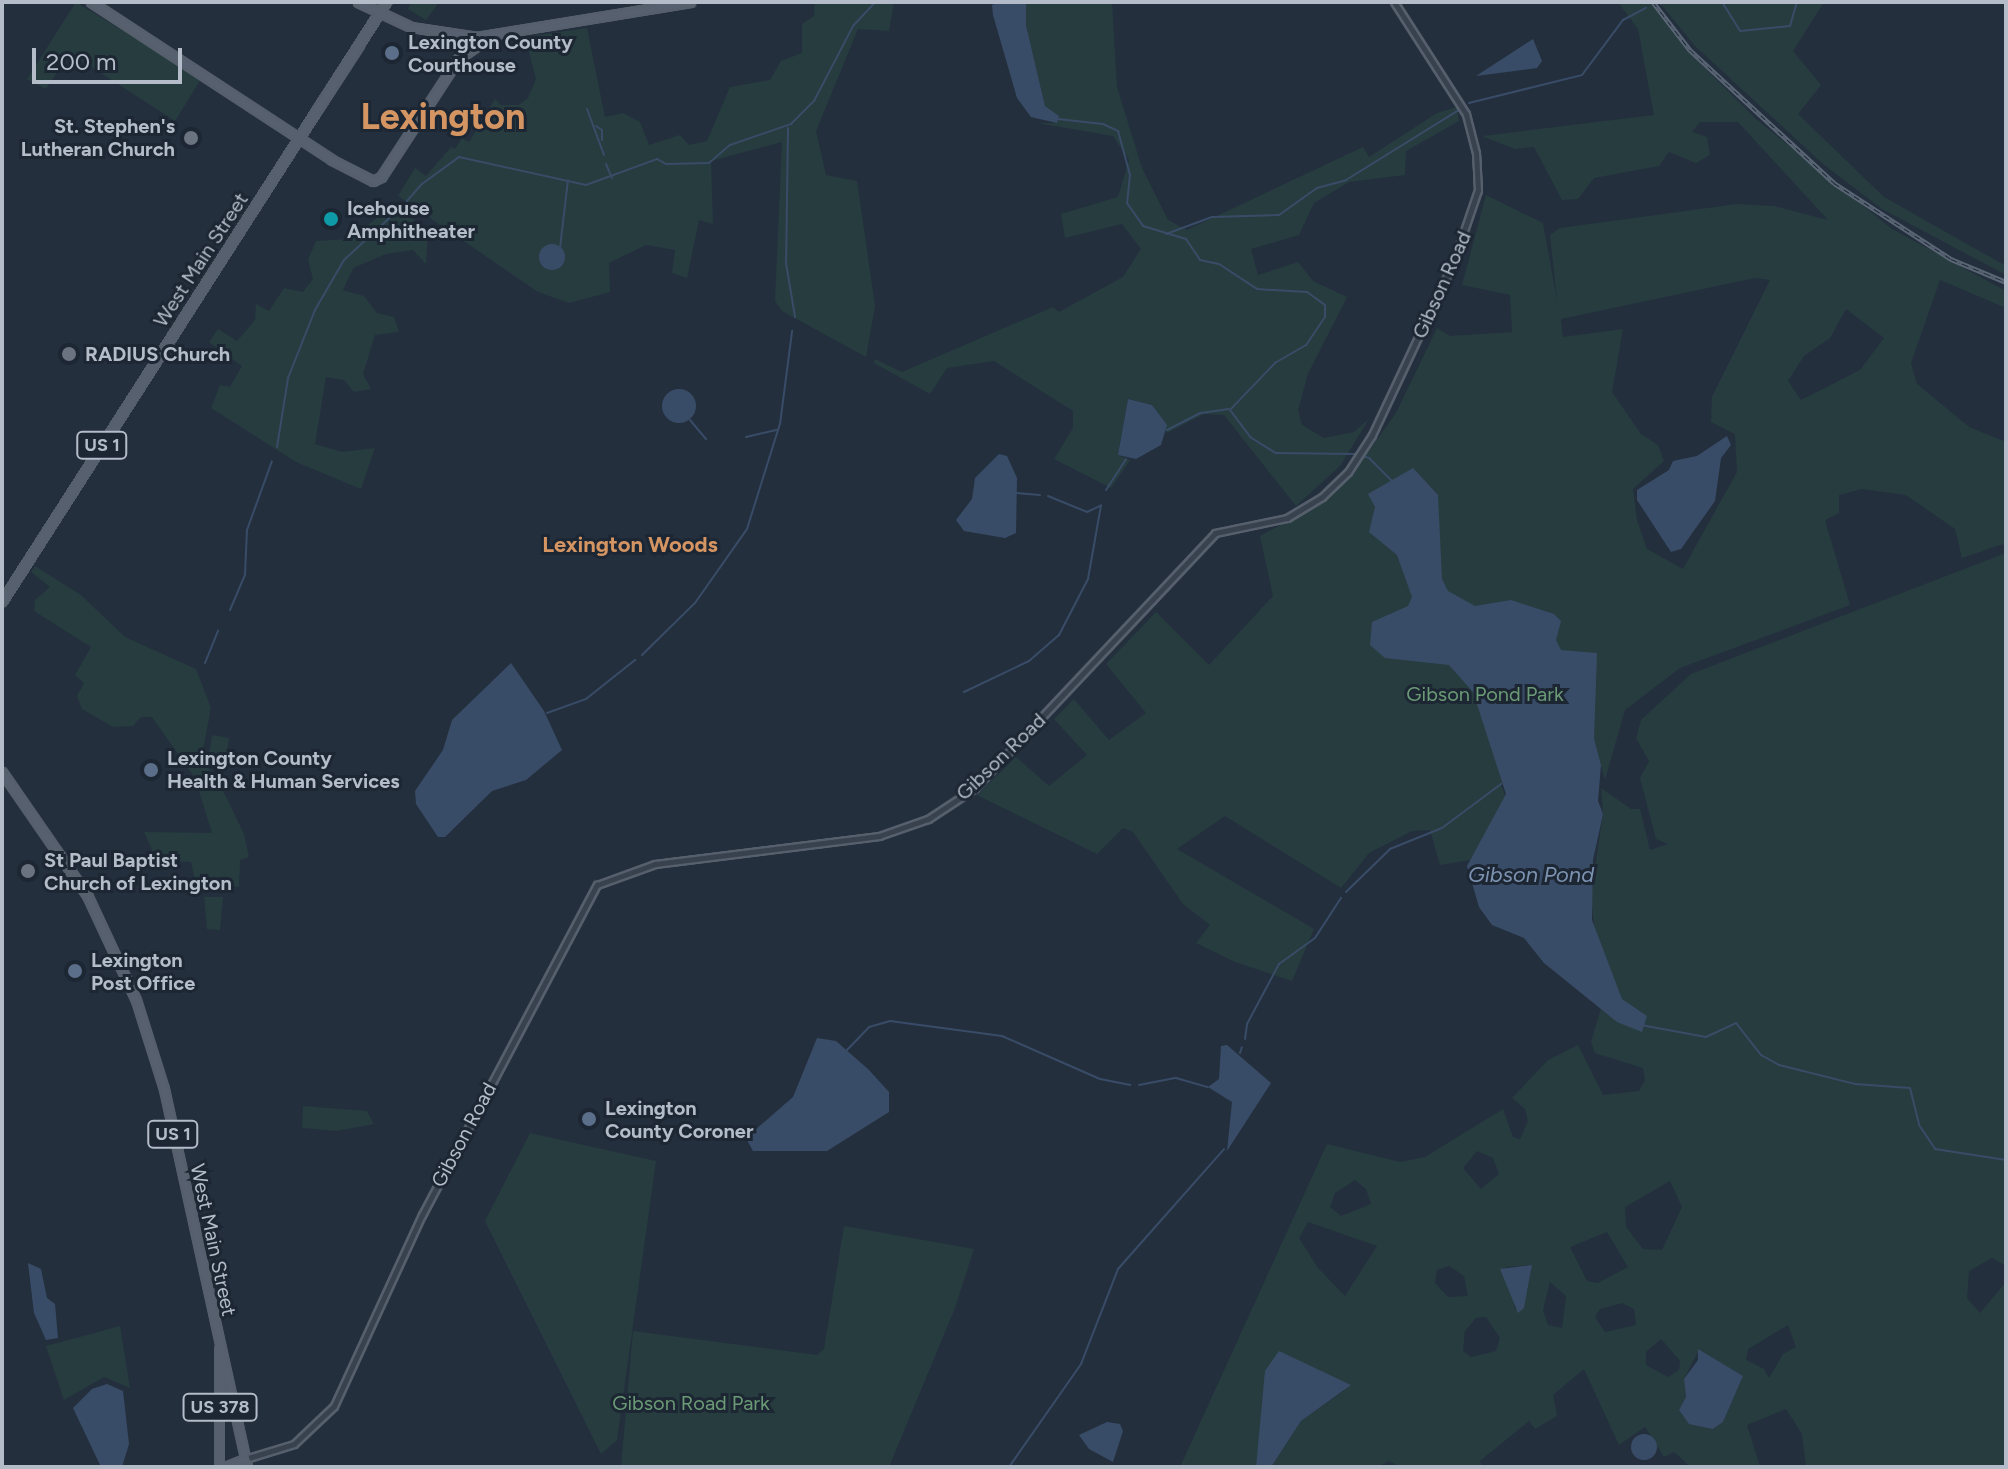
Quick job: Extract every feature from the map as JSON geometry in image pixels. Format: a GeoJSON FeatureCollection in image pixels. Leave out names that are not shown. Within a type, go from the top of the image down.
{"type":"FeatureCollection","features":[{"type":"Feature","properties":{"kind":"main road"},"geometry":{"type":"LineString","coordinates":[[91,2],[363,180],[381,177],[458,59],[489,37]]}},
{"type":"Feature","properties":{"kind":"main road"},"geometry":{"type":"LineString","coordinates":[[358,2],[378,14],[461,37],[489,37],[690,2]]}},
{"type":"Feature","properties":{"kind":"main road"},"geometry":{"type":"LineString","coordinates":[[378,14],[386,2]]}},
{"type":"Feature","properties":{"kind":"main road","name":"US 1"},"geometry":{"type":"LineString","coordinates":[[298,138],[378,14]]}},
{"type":"Feature","properties":{"kind":"main road"},"geometry":{"type":"LineString","coordinates":[[458,59],[461,37]]}},
{"type":"Feature","properties":{"kind":"main road","name":"West Main Street"},"geometry":{"type":"LineString","coordinates":[[2,601],[298,138]]}},
{"type":"Feature","properties":{"kind":"main road","name":"West Main Street"},"geometry":{"type":"LineString","coordinates":[[2,772],[87,895],[136,1000],[164,1089],[246,1463]]}},
{"type":"Feature","properties":{"kind":"main road","name":"US 378"},"geometry":{"type":"LineString","coordinates":[[219,1467],[220,1347]]}},
{"type":"Feature","properties":{"kind":"main road"},"geometry":{"type":"LineString","coordinates":[[225,1467],[246,1463]]}},
{"type":"Feature","properties":{"kind":"main road"},"geometry":{"type":"LineString","coordinates":[[238,1467],[246,1463]]}},
{"type":"Feature","properties":{"kind":"street","name":"Gibson Road"},"geometry":{"type":"LineString","coordinates":[[246,1463],[294,1444],[334,1406],[422,1215],[597,885],[655,864],[879,836],[928,819],[975,788],[1215,533],[1287,518],[1316,502],[1348,472],[1367,443],[1461,247],[1478,183],[1473,135],[1461,102],[1394,2]]}},
{"type":"Feature","properties":{"kind":"green space"},"geometry":{"type":"Polygon","coordinates":[[[76,2],[201,79],[175,121],[70,53],[46,89],[27,79],[76,2]]]}},
{"type":"Feature","properties":{"kind":"green space"},"geometry":{"type":"Polygon","coordinates":[[[411,2],[436,2],[437,5],[426,20],[408,9],[411,2]]]}},
{"type":"Feature","properties":{"kind":"green space"},"geometry":{"type":"Polygon","coordinates":[[[815,2],[894,2],[889,31],[858,29],[816,131],[826,175],[857,181],[875,306],[866,357],[782,311],[775,301],[782,142],[711,161],[713,224],[699,220],[687,278],[672,273],[675,250],[646,245],[609,263],[610,292],[569,303],[538,292],[398,196],[415,168],[426,176],[451,147],[455,149],[462,138],[469,142],[495,99],[501,105],[519,105],[528,98],[536,79],[525,37],[587,28],[605,117],[623,113],[640,122],[649,145],[680,135],[689,145],[707,141],[730,87],[770,80],[781,61],[802,53],[802,24],[814,16],[815,2]]]}},
{"type":"Feature","properties":{"kind":"green space"},"geometry":{"type":"Polygon","coordinates":[[[1026,2],[1112,2],[1117,87],[1142,168],[1168,220],[1187,230],[1363,147],[1369,157],[1437,113],[1457,107],[1459,121],[1406,151],[1405,175],[1349,182],[1314,203],[1299,235],[1251,249],[1258,275],[1298,262],[1313,281],[1347,297],[1308,374],[1298,410],[1302,425],[1324,438],[1354,432],[1369,419],[1340,466],[1296,506],[1224,415],[1204,414],[1167,433],[1152,405],[1128,399],[1118,455],[1130,460],[1111,488],[1054,459],[1073,428],[1073,411],[994,361],[947,368],[930,394],[874,363],[875,359],[902,372],[1053,307],[1059,312],[1123,277],[1141,249],[1122,224],[1065,238],[1061,214],[1118,197],[1129,160],[1113,136],[1037,123],[1056,123],[1045,106],[1026,25],[1026,2]]]}},
{"type":"Feature","properties":{"kind":"green space","name":"Gibson Pond Park"},"geometry":{"type":"Polygon","coordinates":[[[1618,2],[1649,2],[1688,51],[1756,119],[1892,229],[2006,291],[2006,308],[1940,280],[1911,363],[1917,384],[1969,427],[2006,442],[2006,543],[1962,558],[1955,529],[1906,495],[1862,489],[1839,495],[1839,513],[1825,520],[1850,605],[1680,668],[1625,710],[1605,780],[1593,739],[1501,784],[1506,798],[1470,860],[1440,865],[1430,830],[1412,831],[1369,853],[1341,888],[1225,816],[1177,849],[1314,929],[1292,981],[1235,962],[1196,943],[1210,925],[1183,904],[1133,832],[1123,828],[1097,854],[977,795],[1016,757],[1049,786],[1087,755],[1054,719],[1074,699],[1109,740],[1146,713],[1106,664],[1156,612],[1209,665],[1273,596],[1260,536],[1314,507],[1352,474],[1396,413],[1437,328],[1450,336],[1512,332],[1510,295],[1462,285],[1486,195],[1543,223],[1557,300],[1550,235],[1560,228],[1737,204],[1774,206],[1828,220],[1738,122],[1700,122],[1692,132],[1707,137],[1710,155],[1696,163],[1669,152],[1659,166],[1594,178],[1578,199],[1562,200],[1534,147],[1515,149],[1482,136],[1654,115],[1638,29],[1618,2]],[[1755,278],[1561,319],[1563,337],[1623,329],[1612,392],[1641,434],[1658,445],[1664,461],[1633,489],[1637,520],[1647,549],[1683,569],[1737,472],[1735,434],[1711,422],[1712,397],[1770,280],[1755,278]],[[1846,309],[1830,338],[1804,356],[1788,381],[1801,400],[1860,370],[1884,338],[1846,309]]]}},
{"type":"Feature","properties":{"kind":"green space"},"geometry":{"type":"Polygon","coordinates":[[[1659,2],[1824,2],[1793,51],[1821,85],[1798,114],[1884,197],[2006,266],[2006,275],[1882,209],[1823,164],[1695,46],[1659,2]]]}},
{"type":"Feature","properties":{"kind":"green space"},"geometry":{"type":"Polygon","coordinates":[[[392,206],[428,229],[426,264],[413,250],[386,254],[353,268],[343,290],[364,296],[377,313],[394,317],[399,332],[375,335],[363,374],[371,389],[354,392],[344,380],[326,377],[315,444],[342,452],[375,448],[361,489],[296,462],[211,408],[220,385],[230,387],[242,366],[209,342],[218,329],[237,341],[255,320],[256,304],[269,311],[284,288],[303,292],[313,279],[308,260],[316,241],[350,239],[392,206]]]}},
{"type":"Feature","properties":{"kind":"green space"},"geometry":{"type":"Polygon","coordinates":[[[2006,553],[2006,1266],[1992,1258],[1969,1271],[1967,1298],[1980,1313],[2006,1282],[2006,1467],[1806,1467],[1802,1434],[1786,1409],[1747,1425],[1760,1467],[1691,1467],[1674,1452],[1664,1457],[1645,1427],[1619,1445],[1584,1369],[1553,1395],[1557,1416],[1535,1429],[1529,1421],[1480,1461],[1482,1467],[1400,1467],[1389,1461],[1378,1467],[1271,1467],[1301,1421],[1345,1390],[1264,1408],[1256,1467],[1180,1467],[1327,1144],[1400,1162],[1425,1157],[1503,1109],[1513,1137],[1520,1139],[1528,1121],[1525,1109],[1512,1098],[1548,1060],[1578,1045],[1603,1095],[1639,1091],[1645,1080],[1643,1068],[1595,1053],[1591,1042],[1602,1005],[1544,963],[1524,937],[1595,934],[1591,895],[1603,814],[1601,788],[1631,809],[1640,809],[1650,850],[1668,844],[1656,839],[1640,778],[1649,761],[1636,738],[1641,720],[1691,674],[2006,553]],[[1477,1151],[1463,1168],[1481,1189],[1499,1174],[1493,1158],[1477,1151]],[[1355,1180],[1335,1193],[1330,1207],[1341,1216],[1371,1204],[1366,1189],[1355,1180]],[[1670,1181],[1625,1207],[1626,1227],[1643,1249],[1662,1250],[1682,1207],[1670,1181]],[[1308,1222],[1299,1238],[1318,1268],[1345,1296],[1377,1246],[1308,1222]],[[1607,1232],[1570,1247],[1587,1281],[1598,1283],[1628,1267],[1607,1232]],[[1532,1265],[1506,1267],[1515,1309],[1524,1308],[1532,1265]],[[1449,1266],[1437,1270],[1435,1283],[1448,1297],[1468,1296],[1464,1276],[1449,1266]],[[1550,1282],[1543,1310],[1548,1325],[1562,1328],[1566,1296],[1550,1282]],[[1622,1303],[1600,1309],[1595,1317],[1605,1332],[1636,1325],[1634,1309],[1622,1303]],[[1486,1317],[1476,1318],[1465,1331],[1463,1351],[1471,1357],[1496,1351],[1500,1338],[1486,1317]],[[1788,1325],[1748,1349],[1746,1360],[1764,1369],[1769,1378],[1783,1354],[1796,1347],[1788,1325]],[[1661,1339],[1646,1352],[1646,1365],[1668,1377],[1679,1370],[1680,1361],[1661,1339]],[[1699,1350],[1684,1379],[1686,1397],[1679,1410],[1713,1429],[1723,1422],[1743,1376],[1699,1350]]]}},
{"type":"Feature","properties":{"kind":"green space"},"geometry":{"type":"Polygon","coordinates":[[[35,566],[81,595],[125,637],[196,669],[211,708],[201,760],[217,778],[244,834],[249,857],[240,860],[239,887],[196,884],[191,862],[157,861],[144,832],[212,833],[195,778],[152,717],[141,717],[133,726],[113,727],[82,709],[77,696],[84,683],[75,675],[91,647],[34,611],[35,600],[50,587],[31,572],[35,566]]]}},
{"type":"Feature","properties":{"kind":"green space"},"geometry":{"type":"Polygon","coordinates":[[[212,735],[229,738],[226,757],[218,756],[216,764],[208,763],[212,735]]]}},
{"type":"Feature","properties":{"kind":"green space"},"geometry":{"type":"Polygon","coordinates":[[[204,897],[223,897],[220,930],[207,929],[204,897]]]}},
{"type":"Feature","properties":{"kind":"green space"},"geometry":{"type":"Polygon","coordinates":[[[303,1106],[367,1111],[374,1124],[337,1131],[302,1128],[303,1106]]]}},
{"type":"Feature","properties":{"kind":"green space","name":"Gibson Road Park"},"geometry":{"type":"Polygon","coordinates":[[[530,1133],[656,1161],[617,1440],[601,1454],[485,1221],[530,1133]]]}},
{"type":"Feature","properties":{"kind":"green space","name":"Gibson Road Park"},"geometry":{"type":"Polygon","coordinates":[[[844,1226],[974,1249],[955,1308],[889,1467],[621,1467],[633,1331],[817,1355],[824,1349],[844,1226]]]}},
{"type":"Feature","properties":{"kind":"green space"},"geometry":{"type":"Polygon","coordinates":[[[120,1326],[130,1388],[104,1377],[64,1400],[46,1346],[120,1326]]]}},
{"type":"Feature","properties":{"kind":"water"},"geometry":{"type":"Polygon","coordinates":[[[1026,2],[1026,25],[1045,106],[1059,116],[1057,123],[1031,117],[1017,98],[993,15],[992,5],[1026,2]]]}},
{"type":"Feature","properties":{"kind":"water"},"geometry":{"type":"Polygon","coordinates":[[[1533,39],[1542,61],[1537,68],[1476,76],[1533,39]]]}},
{"type":"Feature","properties":{"kind":"water"},"geometry":{"type":"Polygon","coordinates":[[[552,244],[561,248],[565,257],[561,266],[552,270],[543,266],[539,257],[543,248],[552,244]]]}},
{"type":"Feature","properties":{"kind":"water"},"geometry":{"type":"Polygon","coordinates":[[[679,389],[691,394],[696,406],[691,418],[679,423],[667,418],[662,406],[667,394],[679,389]]]}},
{"type":"Feature","properties":{"kind":"water"},"geometry":{"type":"Polygon","coordinates":[[[1128,399],[1152,405],[1167,425],[1161,445],[1136,459],[1118,455],[1128,399]]]}},
{"type":"Feature","properties":{"kind":"water"},"geometry":{"type":"Polygon","coordinates":[[[1727,436],[1731,445],[1721,458],[1715,501],[1681,549],[1671,552],[1637,500],[1637,490],[1669,470],[1673,461],[1697,456],[1727,436]]]}},
{"type":"Feature","properties":{"kind":"water"},"geometry":{"type":"Polygon","coordinates":[[[999,454],[1007,456],[1017,478],[1016,533],[1005,538],[964,531],[956,520],[972,499],[975,478],[999,454]]]}},
{"type":"Feature","properties":{"kind":"water","name":"Gibson Pond"},"geometry":{"type":"Polygon","coordinates":[[[1413,468],[1438,495],[1442,579],[1448,591],[1475,606],[1511,600],[1554,614],[1561,621],[1556,640],[1561,650],[1597,653],[1594,739],[1601,765],[1598,801],[1603,814],[1593,860],[1592,920],[1622,999],[1647,1016],[1642,1032],[1617,1022],[1544,963],[1524,938],[1492,925],[1479,907],[1467,866],[1506,794],[1473,692],[1449,665],[1385,658],[1370,645],[1372,622],[1408,606],[1412,597],[1397,555],[1369,532],[1375,507],[1368,494],[1413,468]]]}},
{"type":"Feature","properties":{"kind":"water"},"geometry":{"type":"Polygon","coordinates":[[[511,663],[544,711],[562,750],[526,780],[492,791],[445,837],[438,837],[416,804],[415,791],[443,750],[452,720],[511,663]]]}},
{"type":"Feature","properties":{"kind":"water"},"geometry":{"type":"Polygon","coordinates":[[[817,1038],[836,1041],[868,1069],[889,1092],[889,1112],[827,1151],[753,1151],[746,1138],[793,1097],[817,1038]]]}},
{"type":"Feature","properties":{"kind":"water"},"geometry":{"type":"Polygon","coordinates":[[[1227,1045],[1271,1083],[1227,1151],[1232,1102],[1208,1087],[1219,1079],[1221,1046],[1227,1045]]]}},
{"type":"Feature","properties":{"kind":"water"},"geometry":{"type":"Polygon","coordinates":[[[28,1263],[41,1269],[47,1298],[55,1304],[58,1338],[46,1340],[34,1313],[28,1263]]]}},
{"type":"Feature","properties":{"kind":"water"},"geometry":{"type":"Polygon","coordinates":[[[1532,1265],[1524,1308],[1518,1313],[1500,1269],[1532,1265]]]}},
{"type":"Feature","properties":{"kind":"water"},"geometry":{"type":"Polygon","coordinates":[[[1698,1349],[1743,1376],[1723,1422],[1713,1429],[1689,1424],[1679,1410],[1686,1397],[1684,1379],[1698,1360],[1698,1349]]]}},
{"type":"Feature","properties":{"kind":"water"},"geometry":{"type":"Polygon","coordinates":[[[1279,1351],[1351,1385],[1301,1421],[1271,1467],[1256,1467],[1265,1371],[1279,1351]]]}},
{"type":"Feature","properties":{"kind":"water"},"geometry":{"type":"Polygon","coordinates":[[[107,1384],[123,1391],[129,1444],[122,1467],[101,1467],[73,1408],[92,1389],[107,1384]]]}},
{"type":"Feature","properties":{"kind":"water"},"geometry":{"type":"Polygon","coordinates":[[[1107,1422],[1120,1424],[1123,1431],[1113,1462],[1089,1449],[1079,1435],[1107,1422]]]}},
{"type":"Feature","properties":{"kind":"water"},"geometry":{"type":"Polygon","coordinates":[[[1644,1434],[1653,1438],[1657,1447],[1653,1456],[1644,1460],[1635,1456],[1631,1447],[1635,1438],[1644,1434]]]}},
{"type":"Feature","properties":{"kind":"waterway"},"geometry":{"type":"LineString","coordinates":[[407,201],[422,184],[459,157],[586,185],[657,159],[666,164],[709,163],[730,145],[791,124],[814,101],[853,26],[875,2]]}},
{"type":"Feature","properties":{"kind":"waterway"},"geometry":{"type":"LineString","coordinates":[[1722,2],[1740,31],[1790,26],[1797,2]]}},
{"type":"Feature","properties":{"kind":"waterway"},"geometry":{"type":"LineString","coordinates":[[1469,103],[1582,75],[1623,20],[1646,8]]}},
{"type":"Feature","properties":{"kind":"waterway"},"geometry":{"type":"LineString","coordinates":[[587,109],[604,155]]}},
{"type":"Feature","properties":{"kind":"waterway"},"geometry":{"type":"LineString","coordinates":[[1166,234],[1212,217],[1279,215],[1317,188],[1346,180],[1459,110]]}},
{"type":"Feature","properties":{"kind":"waterway"},"geometry":{"type":"LineString","coordinates":[[1058,119],[1103,124],[1118,131],[1130,175],[1127,203],[1143,226],[1186,239],[1200,260],[1219,264],[1257,289],[1307,292],[1325,305],[1325,317],[1306,345],[1276,362],[1231,409]]}},
{"type":"Feature","properties":{"kind":"waterway"},"geometry":{"type":"LineString","coordinates":[[596,126],[602,130],[602,140]]}},
{"type":"Feature","properties":{"kind":"waterway"},"geometry":{"type":"LineString","coordinates":[[788,128],[786,263],[795,317]]}},
{"type":"Feature","properties":{"kind":"waterway"},"geometry":{"type":"LineString","coordinates":[[606,164],[612,178]]}},
{"type":"Feature","properties":{"kind":"waterway"},"geometry":{"type":"LineString","coordinates":[[560,248],[568,180]]}},
{"type":"Feature","properties":{"kind":"waterway"},"geometry":{"type":"LineString","coordinates":[[277,447],[288,378],[315,310],[344,260],[396,212]]}},
{"type":"Feature","properties":{"kind":"waterway"},"geometry":{"type":"LineString","coordinates":[[642,655],[695,603],[747,529],[780,424],[792,331]]}},
{"type":"Feature","properties":{"kind":"waterway"},"geometry":{"type":"LineString","coordinates":[[1167,430],[1201,413],[1229,409]]}},
{"type":"Feature","properties":{"kind":"waterway"},"geometry":{"type":"LineString","coordinates":[[1230,410],[1250,437],[1276,453],[1356,454],[1369,458],[1392,481]]}},
{"type":"Feature","properties":{"kind":"waterway"},"geometry":{"type":"LineString","coordinates":[[690,420],[706,439]]}},
{"type":"Feature","properties":{"kind":"waterway"},"geometry":{"type":"LineString","coordinates":[[746,437],[776,430]]}},
{"type":"Feature","properties":{"kind":"waterway"},"geometry":{"type":"LineString","coordinates":[[1106,490],[1126,459]]}},
{"type":"Feature","properties":{"kind":"waterway"},"geometry":{"type":"LineString","coordinates":[[230,610],[245,575],[247,530],[272,461]]}},
{"type":"Feature","properties":{"kind":"waterway"},"geometry":{"type":"LineString","coordinates":[[1016,493],[1040,495]]}},
{"type":"Feature","properties":{"kind":"waterway"},"geometry":{"type":"LineString","coordinates":[[1048,496],[1087,512],[1100,506]]}},
{"type":"Feature","properties":{"kind":"waterway"},"geometry":{"type":"LineString","coordinates":[[964,692],[1029,661],[1059,635],[1088,579],[1101,505]]}},
{"type":"Feature","properties":{"kind":"waterway"},"geometry":{"type":"LineString","coordinates":[[205,663],[218,631]]}},
{"type":"Feature","properties":{"kind":"waterway"},"geometry":{"type":"LineString","coordinates":[[547,713],[586,699],[635,660]]}},
{"type":"Feature","properties":{"kind":"waterway"},"geometry":{"type":"LineString","coordinates":[[1346,892],[1390,849],[1442,828],[1501,784]]}},
{"type":"Feature","properties":{"kind":"waterway"},"geometry":{"type":"LineString","coordinates":[[1245,1039],[1247,1024],[1279,964],[1315,938],[1341,898]]}},
{"type":"Feature","properties":{"kind":"waterway"},"geometry":{"type":"LineString","coordinates":[[847,1050],[869,1027],[890,1021],[1002,1036],[1100,1079],[1130,1085]]}},
{"type":"Feature","properties":{"kind":"waterway"},"geometry":{"type":"LineString","coordinates":[[1641,1025],[1706,1037],[1736,1023],[1761,1055],[1779,1065],[1855,1084],[1910,1088],[1919,1125],[1935,1149],[2006,1160]]}},
{"type":"Feature","properties":{"kind":"waterway"},"geometry":{"type":"LineString","coordinates":[[1240,1053],[1242,1047]]}},
{"type":"Feature","properties":{"kind":"waterway"},"geometry":{"type":"LineString","coordinates":[[1139,1085],[1176,1078],[1208,1087]]}},
{"type":"Feature","properties":{"kind":"waterway"},"geometry":{"type":"LineString","coordinates":[[1009,1467],[1081,1364],[1118,1269],[1224,1149]]}},
{"type":"Feature","properties":{"kind":"railway"},"geometry":{"type":"LineString","coordinates":[[1653,2],[1690,50],[1834,183],[1951,259],[2006,282]]}},
{"type":"Feature","properties":{"kind":"place","name":"Lexington County Courthouse"},"geometry":{"type":"Point","coordinates":[392,53]}},
{"type":"Feature","properties":{"kind":"place","name":"St. Stephen's Lutheran Church"},"geometry":{"type":"Point","coordinates":[191,138]}},
{"type":"Feature","properties":{"kind":"place","name":"Icehouse Amphitheater"},"geometry":{"type":"Point","coordinates":[331,219]}},
{"type":"Feature","properties":{"kind":"place","name":"RADIUS Church"},"geometry":{"type":"Point","coordinates":[69,354]}},
{"type":"Feature","properties":{"kind":"place","name":"Lexington County Health & Human Services"},"geometry":{"type":"Point","coordinates":[151,770]}},
{"type":"Feature","properties":{"kind":"place","name":"St Paul Baptist Church of Lexington"},"geometry":{"type":"Point","coordinates":[28,871]}},
{"type":"Feature","properties":{"kind":"place","name":"Lexington Post Office"},"geometry":{"type":"Point","coordinates":[75,971]}},
{"type":"Feature","properties":{"kind":"place","name":"Lexington County Coroner"},"geometry":{"type":"Point","coordinates":[589,1119]}},
{"type":"Feature","properties":{"kind":"district","name":"Lexington"},"geometry":{"type":"Point","coordinates":[443,117]}},
{"type":"Feature","properties":{"kind":"district","name":"Lexington Woods"},"geometry":{"type":"Point","coordinates":[630,545]}}]}
